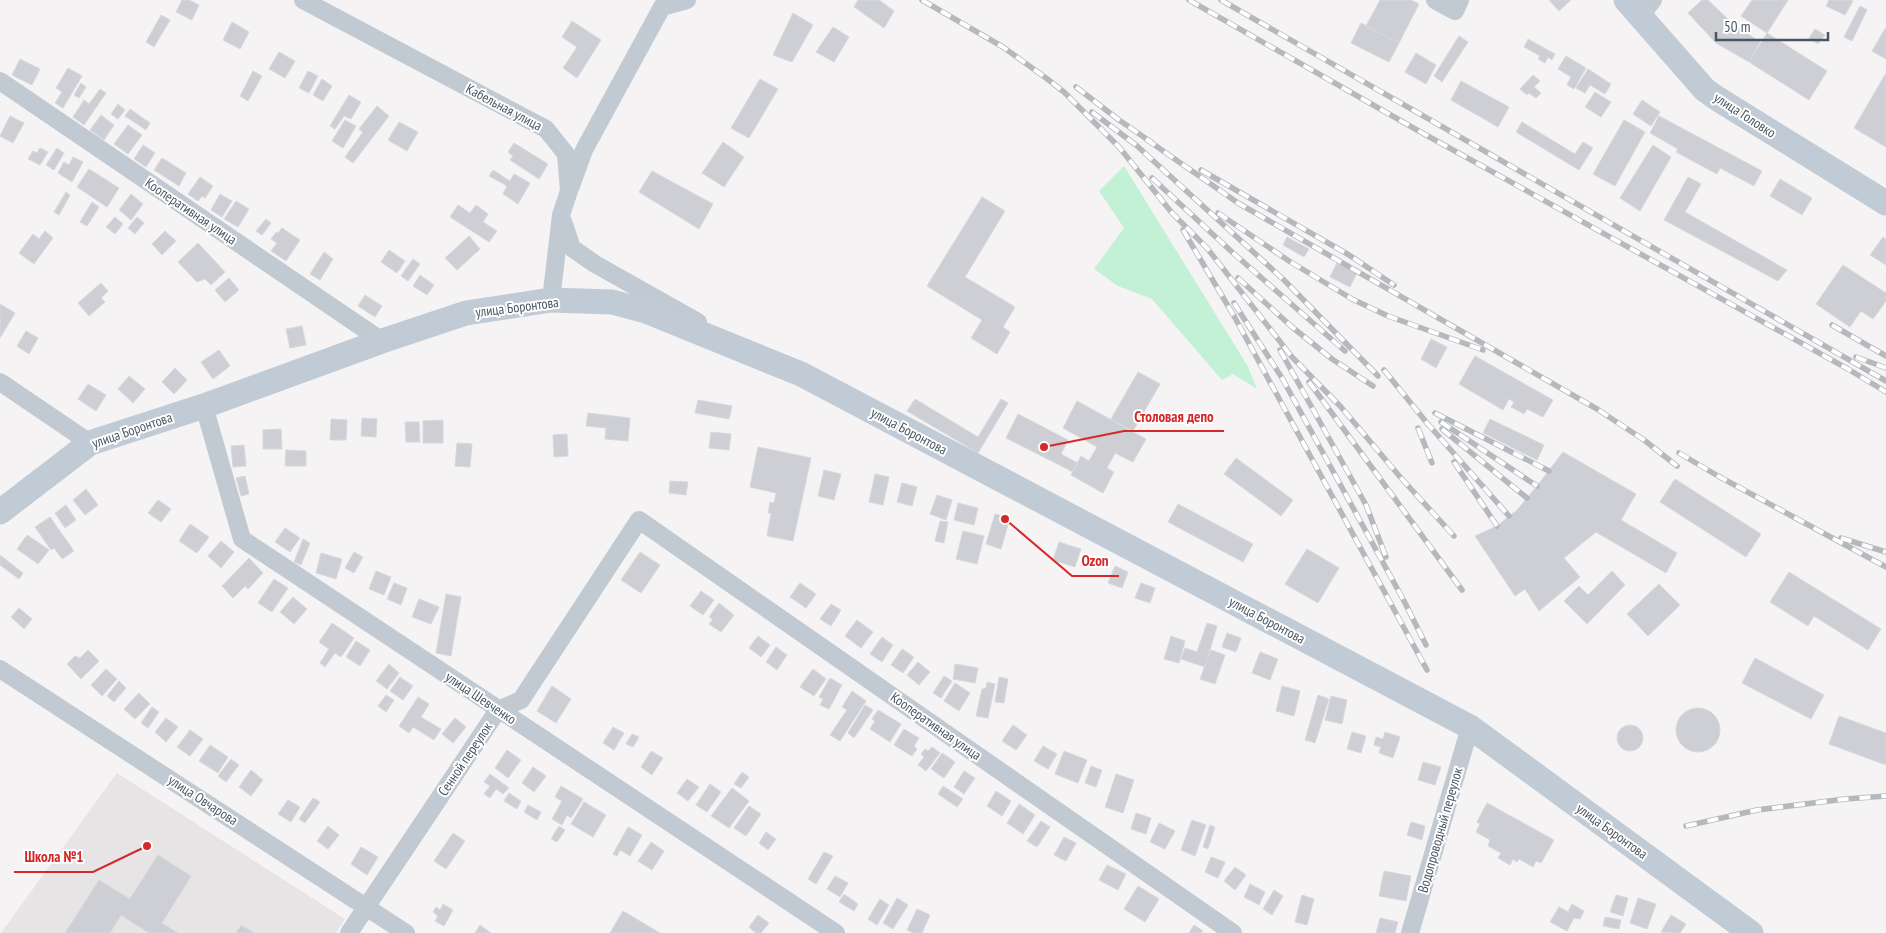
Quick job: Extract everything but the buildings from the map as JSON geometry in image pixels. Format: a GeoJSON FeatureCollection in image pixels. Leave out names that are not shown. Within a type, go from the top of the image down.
{"type":"FeatureCollection","features":[{"type":"Feature","properties":{"kind":"street","name":"Кабельная улица"},"geometry":{"type":"LineString","coordinates":[[303,0],[546,129],[566,154],[569,191],[561,215],[551,300]]}},
{"type":"Feature","properties":{"kind":"street"},"geometry":{"type":"LineString","coordinates":[[569,191],[584,150],[662,7],[687,0]]}},
{"type":"Feature","properties":{"kind":"street"},"geometry":{"type":"LineString","coordinates":[[1435,0],[1457,6]]}},
{"type":"Feature","properties":{"kind":"street","name":"улица Головко"},"geometry":{"type":"LineString","coordinates":[[1639,5],[1694,78],[1718,99],[1886,204]]}},
{"type":"Feature","properties":{"kind":"street","name":"Кооперативная улица"},"geometry":{"type":"LineString","coordinates":[[0,81],[382,341]]}},
{"type":"Feature","properties":{"kind":"street"},"geometry":{"type":"LineString","coordinates":[[561,215],[572,248],[747,353]]}},
{"type":"Feature","properties":{"kind":"street","name":"улица Боронтова"},"geometry":{"type":"LineString","coordinates":[[0,512],[90,443],[204,406],[382,341],[466,313],[551,300],[612,302],[646,311],[801,374],[1470,726],[1751,933]]}},
{"type":"Feature","properties":{"kind":"street"},"geometry":{"type":"LineString","coordinates":[[0,382],[90,443]]}},
{"type":"Feature","properties":{"kind":"street","name":"улица Шевченко"},"geometry":{"type":"LineString","coordinates":[[204,406],[242,539],[836,933]]}},
{"type":"Feature","properties":{"kind":"street","name":"Кооперативная улица"},"geometry":{"type":"LineString","coordinates":[[639,520],[1233,933]]}},
{"type":"Feature","properties":{"kind":"street","name":"Сенной переулок"},"geometry":{"type":"LineString","coordinates":[[349,933],[498,710],[521,700],[639,520]]}},
{"type":"Feature","properties":{"kind":"street","name":"улица Овчарова"},"geometry":{"type":"LineString","coordinates":[[0,668],[406,933]]}},
{"type":"Feature","properties":{"kind":"street","name":"Водопроводный переулок"},"geometry":{"type":"LineString","coordinates":[[1410,933],[1470,726]]}},
{"type":"Feature","properties":{"kind":"shaded area"},"geometry":{"type":"Polygon","coordinates":[[[117,773],[345,919],[336,933],[1,933],[117,773]]]}},
{"type":"Feature","properties":{"kind":"green space"},"geometry":{"type":"Polygon","coordinates":[[[1124,166],[1247,365],[1257,389],[1233,374],[1222,380],[1152,299],[1118,286],[1094,269],[1124,228],[1099,191],[1124,166]]]}},
{"type":"Feature","properties":{"kind":"railway"},"geometry":{"type":"LineString","coordinates":[[922,0],[1003,47],[1046,78],[1064,92],[1119,147],[1172,213],[1207,248],[1292,357],[1341,407],[1401,478],[1454,536]]}},
{"type":"Feature","properties":{"kind":"railway"},"geometry":{"type":"LineString","coordinates":[[1189,0],[1417,130],[1848,369],[1886,392]]}},
{"type":"Feature","properties":{"kind":"railway"},"geometry":{"type":"LineString","coordinates":[[1221,0],[1886,381]]}},
{"type":"Feature","properties":{"kind":"railway"},"geometry":{"type":"LineString","coordinates":[[1076,87],[1151,142]]}},
{"type":"Feature","properties":{"kind":"railway"},"geometry":{"type":"LineString","coordinates":[[1092,112],[1136,145],[1284,280],[1378,376]]}},
{"type":"Feature","properties":{"kind":"railway"},"geometry":{"type":"LineString","coordinates":[[1146,139],[1238,203],[1597,409],[1644,440],[1677,466]]}},
{"type":"Feature","properties":{"kind":"railway"},"geometry":{"type":"LineString","coordinates":[[1201,170],[1349,255],[1394,285]]}},
{"type":"Feature","properties":{"kind":"railway"},"geometry":{"type":"LineString","coordinates":[[1152,178],[1232,252],[1345,351]]}},
{"type":"Feature","properties":{"kind":"railway"},"geometry":{"type":"LineString","coordinates":[[1218,213],[1289,261],[1352,299],[1388,316],[1483,350]]}},
{"type":"Feature","properties":{"kind":"railway"},"geometry":{"type":"LineString","coordinates":[[1183,230],[1234,316],[1427,670]]}},
{"type":"Feature","properties":{"kind":"railway"},"geometry":{"type":"LineString","coordinates":[[1238,278],[1292,327],[1332,359],[1373,386]]}},
{"type":"Feature","properties":{"kind":"railway"},"geometry":{"type":"LineString","coordinates":[[1234,303],[1282,378],[1404,601],[1426,645]]}},
{"type":"Feature","properties":{"kind":"railway"},"geometry":{"type":"LineString","coordinates":[[1832,325],[1886,356]]}},
{"type":"Feature","properties":{"kind":"railway"},"geometry":{"type":"LineString","coordinates":[[1280,350],[1366,505],[1386,557]]}},
{"type":"Feature","properties":{"kind":"railway"},"geometry":{"type":"LineString","coordinates":[[1856,357],[1886,368]]}},
{"type":"Feature","properties":{"kind":"railway"},"geometry":{"type":"LineString","coordinates":[[1384,370],[1427,423],[1509,516]]}},
{"type":"Feature","properties":{"kind":"railway"},"geometry":{"type":"LineString","coordinates":[[1309,382],[1462,590]]}},
{"type":"Feature","properties":{"kind":"railway"},"geometry":{"type":"LineString","coordinates":[[1435,413],[1549,471]]}},
{"type":"Feature","properties":{"kind":"railway"},"geometry":{"type":"LineString","coordinates":[[1441,422],[1537,486]]}},
{"type":"Feature","properties":{"kind":"railway"},"geometry":{"type":"LineString","coordinates":[[1418,428],[1432,463]]}},
{"type":"Feature","properties":{"kind":"railway"},"geometry":{"type":"LineString","coordinates":[[1442,429],[1527,498]]}},
{"type":"Feature","properties":{"kind":"railway"},"geometry":{"type":"LineString","coordinates":[[1679,453],[1886,567]]}},
{"type":"Feature","properties":{"kind":"railway"},"geometry":{"type":"LineString","coordinates":[[1454,462],[1497,526]]}},
{"type":"Feature","properties":{"kind":"railway"},"geometry":{"type":"LineString","coordinates":[[1841,538],[1886,552]]}},
{"type":"Feature","properties":{"kind":"railway"},"geometry":{"type":"LineString","coordinates":[[1686,826],[1757,810],[1886,796]]}},
{"type":"Feature","properties":{"kind":"place","name":"Столовая депо"},"geometry":{"type":"Point","coordinates":[1044,447]}},
{"type":"Feature","properties":{"kind":"place","name":"Ozon"},"geometry":{"type":"Point","coordinates":[1005,519]}},
{"type":"Feature","properties":{"kind":"place","name":"Школа №1"},"geometry":{"type":"Point","coordinates":[147,846]}}]}
